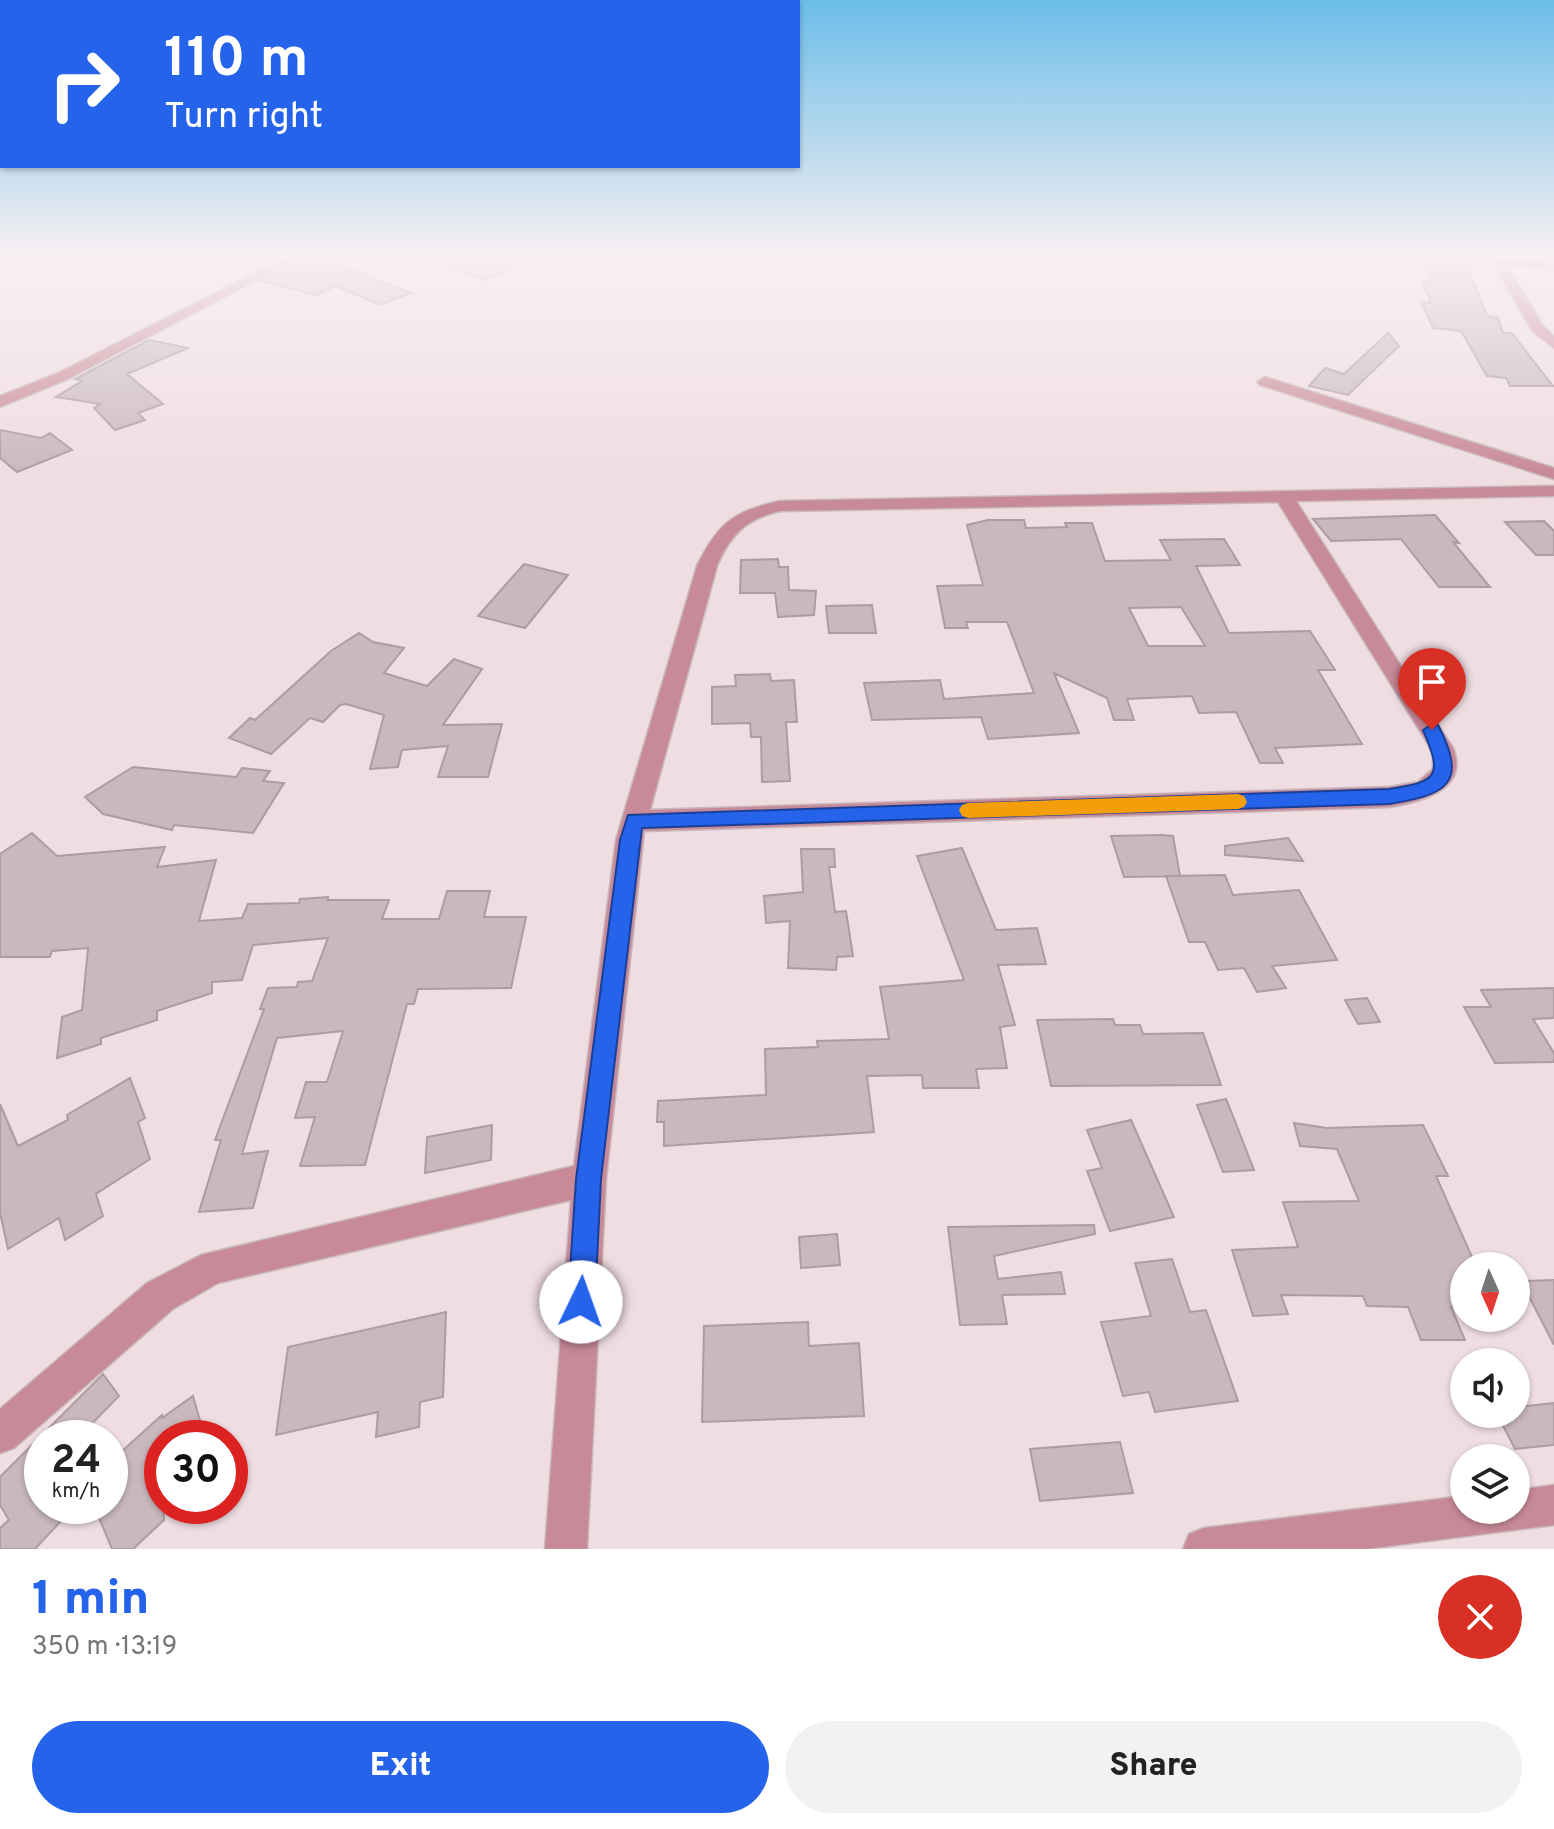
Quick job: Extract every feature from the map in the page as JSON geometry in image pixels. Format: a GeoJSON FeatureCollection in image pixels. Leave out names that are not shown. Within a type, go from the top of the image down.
{"type":"FeatureCollection","features":[{"type":"Feature","properties":{"kind":"street"},"geometry":{"type":"LineString","coordinates":[[0,402],[63,376],[150,331]]}},
{"type":"Feature","properties":{"kind":"street"},"geometry":{"type":"LineString","coordinates":[[1265,382],[1554,474]]}},
{"type":"Feature","properties":{"kind":"street"},"geometry":{"type":"LineString","coordinates":[[566,1549],[589,1179],[629,840],[707,566],[717,541],[741,517],[780,506],[1554,491]]}},
{"type":"Feature","properties":{"kind":"street"},"geometry":{"type":"LineString","coordinates":[[635,821],[1373,797],[1424,791],[1441,778],[1445,760],[1432,730],[1284,497]]}},
{"type":"Feature","properties":{"kind":"street"},"geometry":{"type":"LineString","coordinates":[[0,1434],[160,1296],[213,1267],[589,1179]]}},
{"type":"Feature","properties":{"kind":"street"},"geometry":{"type":"LineString","coordinates":[[1530,1508],[1554,1505]]}},
{"type":"Feature","properties":{"kind":"street"},"geometry":{"type":"LineString","coordinates":[[1204,1549],[1450,1518]]}},
{"type":"Feature","properties":{"kind":"building"},"geometry":{"type":"Polygon","coordinates":[[[1461,331],[1512,333],[1553,386],[1510,386],[1506,378],[1487,376],[1461,331]]]}},
{"type":"Feature","properties":{"kind":"building"},"geometry":{"type":"Polygon","coordinates":[[[1388,333],[1399,346],[1348,395],[1309,386],[1325,368],[1344,374],[1388,333]]]}},
{"type":"Feature","properties":{"kind":"building"},"geometry":{"type":"Polygon","coordinates":[[[149,340],[188,348],[127,374],[163,404],[138,413],[145,420],[115,430],[94,408],[100,404],[56,397],[82,381],[75,379],[149,340]]]}},
{"type":"Feature","properties":{"kind":"building"},"geometry":{"type":"Polygon","coordinates":[[[0,430],[41,438],[50,433],[72,450],[17,472],[0,458],[0,430]]]}},
{"type":"Feature","properties":{"kind":"building"},"geometry":{"type":"Polygon","coordinates":[[[1435,515],[1490,587],[1439,587],[1401,539],[1331,541],[1313,519],[1435,515]]]}},
{"type":"Feature","properties":{"kind":"building"},"geometry":{"type":"Polygon","coordinates":[[[988,520],[1024,520],[1026,528],[1092,523],[1105,561],[1171,560],[1160,540],[1224,539],[1240,565],[1196,566],[1229,633],[1310,631],[1335,670],[1318,670],[1362,744],[1275,748],[1283,763],[1260,763],[1236,712],[1199,713],[1192,696],[1127,699],[1134,720],[1114,720],[1107,698],[1054,673],[1079,733],[988,739],[981,717],[872,720],[864,683],[940,680],[944,699],[1034,693],[1007,622],[966,622],[968,628],[945,628],[937,586],[983,585],[967,525],[988,520]],[[1181,607],[1129,608],[1148,646],[1205,646],[1181,607]]]}},
{"type":"Feature","properties":{"kind":"building"},"geometry":{"type":"Polygon","coordinates":[[[1544,521],[1554,531],[1554,555],[1536,555],[1505,522],[1544,521]]]}},
{"type":"Feature","properties":{"kind":"building"},"geometry":{"type":"Polygon","coordinates":[[[778,559],[779,567],[788,567],[789,590],[816,591],[814,615],[778,617],[775,593],[740,593],[741,560],[778,559]]]}},
{"type":"Feature","properties":{"kind":"building"},"geometry":{"type":"Polygon","coordinates":[[[524,564],[568,575],[525,628],[478,616],[524,564]]]}},
{"type":"Feature","properties":{"kind":"building"},"geometry":{"type":"Polygon","coordinates":[[[872,605],[876,633],[829,633],[826,606],[872,605]]]}},
{"type":"Feature","properties":{"kind":"building"},"geometry":{"type":"Polygon","coordinates":[[[359,633],[373,642],[404,648],[384,673],[427,686],[454,659],[482,669],[443,725],[502,724],[488,777],[438,777],[448,746],[402,750],[398,767],[370,769],[384,715],[346,704],[340,705],[323,722],[310,718],[271,754],[229,738],[250,718],[255,720],[331,651],[359,633]]]}},
{"type":"Feature","properties":{"kind":"building"},"geometry":{"type":"Polygon","coordinates":[[[770,674],[771,681],[794,680],[797,722],[786,722],[790,781],[762,782],[761,737],[751,737],[750,723],[712,724],[712,687],[736,686],[735,675],[770,674]]]}},
{"type":"Feature","properties":{"kind":"building"},"geometry":{"type":"Polygon","coordinates":[[[133,767],[236,777],[242,768],[270,771],[263,781],[284,783],[253,833],[174,825],[172,830],[103,814],[85,797],[133,767]]]}},
{"type":"Feature","properties":{"kind":"building"},"geometry":{"type":"Polygon","coordinates":[[[32,833],[57,856],[165,847],[157,867],[216,860],[199,921],[242,918],[248,904],[299,903],[300,899],[328,897],[328,900],[389,900],[382,919],[439,919],[447,891],[490,891],[484,917],[526,917],[511,988],[418,989],[414,1004],[407,1004],[365,1165],[300,1166],[315,1117],[295,1118],[306,1082],[327,1082],[343,1031],[277,1038],[242,1154],[268,1151],[253,1208],[199,1212],[221,1140],[215,1140],[264,1009],[260,1009],[268,988],[297,987],[298,982],[312,981],[328,938],[253,945],[242,980],[212,982],[212,993],[157,1011],[157,1020],[101,1038],[101,1044],[57,1058],[62,1017],[82,1010],[88,948],[52,951],[50,957],[0,957],[0,854],[32,833]]]}},
{"type":"Feature","properties":{"kind":"building"},"geometry":{"type":"Polygon","coordinates":[[[1111,836],[1173,836],[1180,876],[1124,877],[1111,836]]]}},
{"type":"Feature","properties":{"kind":"building"},"geometry":{"type":"Polygon","coordinates":[[[1288,838],[1303,861],[1225,855],[1225,846],[1288,838]]]}},
{"type":"Feature","properties":{"kind":"building"},"geometry":{"type":"Polygon","coordinates":[[[962,848],[996,930],[1037,928],[1046,964],[998,965],[1015,1025],[1000,1027],[1007,1068],[976,1069],[979,1088],[923,1088],[922,1075],[867,1076],[874,1132],[664,1146],[664,1122],[657,1122],[658,1101],[766,1095],[765,1049],[818,1047],[817,1041],[889,1039],[880,987],[964,980],[917,856],[962,848]]]}},
{"type":"Feature","properties":{"kind":"building"},"geometry":{"type":"Polygon","coordinates":[[[801,849],[834,849],[835,867],[829,867],[835,912],[846,911],[853,956],[837,957],[836,970],[788,968],[790,921],[766,923],[764,896],[803,892],[801,849]]]}},
{"type":"Feature","properties":{"kind":"building"},"geometry":{"type":"Polygon","coordinates":[[[1225,875],[1233,895],[1299,890],[1337,960],[1272,966],[1286,988],[1257,992],[1244,968],[1218,970],[1205,942],[1189,942],[1166,876],[1225,875]]]}},
{"type":"Feature","properties":{"kind":"building"},"geometry":{"type":"Polygon","coordinates":[[[1554,988],[1554,1018],[1533,1019],[1554,1053],[1554,1062],[1495,1063],[1464,1007],[1491,1007],[1481,990],[1554,988]]]}},
{"type":"Feature","properties":{"kind":"building"},"geometry":{"type":"Polygon","coordinates":[[[1367,998],[1380,1022],[1358,1024],[1345,1000],[1367,998]]]}},
{"type":"Feature","properties":{"kind":"building"},"geometry":{"type":"Polygon","coordinates":[[[1113,1019],[1115,1025],[1140,1025],[1143,1034],[1203,1033],[1221,1085],[1051,1086],[1037,1020],[1113,1019]]]}},
{"type":"Feature","properties":{"kind":"building"},"geometry":{"type":"Polygon","coordinates":[[[130,1078],[145,1118],[138,1122],[150,1159],[96,1194],[103,1216],[65,1240],[59,1218],[8,1249],[0,1213],[0,1104],[18,1146],[68,1120],[67,1115],[130,1078]]]}},
{"type":"Feature","properties":{"kind":"building"},"geometry":{"type":"Polygon","coordinates":[[[1226,1099],[1254,1170],[1223,1172],[1197,1105],[1226,1099]]]}},
{"type":"Feature","properties":{"kind":"building"},"geometry":{"type":"Polygon","coordinates":[[[1131,1120],[1174,1217],[1110,1231],[1087,1171],[1102,1168],[1087,1130],[1131,1120]]]}},
{"type":"Feature","properties":{"kind":"building"},"geometry":{"type":"Polygon","coordinates":[[[1294,1123],[1327,1128],[1423,1125],[1448,1176],[1436,1176],[1470,1252],[1450,1252],[1450,1332],[1462,1332],[1465,1340],[1421,1340],[1408,1307],[1367,1306],[1363,1296],[1281,1295],[1288,1314],[1253,1316],[1232,1250],[1298,1247],[1283,1202],[1359,1201],[1337,1149],[1300,1146],[1294,1123]]]}},
{"type":"Feature","properties":{"kind":"building"},"geometry":{"type":"Polygon","coordinates":[[[492,1125],[491,1160],[425,1173],[427,1137],[492,1125]]]}},
{"type":"Feature","properties":{"kind":"building"},"geometry":{"type":"Polygon","coordinates":[[[1094,1225],[1095,1234],[994,1256],[998,1279],[1061,1272],[1065,1294],[1002,1295],[1007,1324],[960,1325],[948,1227],[1094,1225]]]}},
{"type":"Feature","properties":{"kind":"building"},"geometry":{"type":"Polygon","coordinates":[[[837,1234],[840,1265],[801,1268],[799,1237],[837,1234]]]}},
{"type":"Feature","properties":{"kind":"building"},"geometry":{"type":"Polygon","coordinates":[[[1172,1259],[1190,1312],[1206,1310],[1238,1401],[1155,1412],[1149,1392],[1123,1396],[1101,1322],[1151,1316],[1135,1263],[1172,1259]]]}},
{"type":"Feature","properties":{"kind":"building"},"geometry":{"type":"Polygon","coordinates":[[[1554,1280],[1554,1345],[1530,1298],[1530,1281],[1554,1280]]]}},
{"type":"Feature","properties":{"kind":"building"},"geometry":{"type":"Polygon","coordinates":[[[446,1312],[443,1397],[420,1402],[419,1427],[376,1437],[378,1412],[276,1435],[288,1347],[446,1312]]]}},
{"type":"Feature","properties":{"kind":"building"},"geometry":{"type":"Polygon","coordinates":[[[808,1322],[809,1346],[859,1343],[864,1416],[702,1422],[704,1326],[808,1322]]]}},
{"type":"Feature","properties":{"kind":"building"},"geometry":{"type":"Polygon","coordinates":[[[103,1374],[119,1396],[96,1420],[57,1420],[103,1374]]]}},
{"type":"Feature","properties":{"kind":"building"},"geometry":{"type":"Polygon","coordinates":[[[193,1396],[200,1420],[156,1420],[162,1415],[162,1418],[193,1396]]]}},
{"type":"Feature","properties":{"kind":"building"},"geometry":{"type":"Polygon","coordinates":[[[1554,1403],[1554,1445],[1530,1447],[1530,1444],[1512,1444],[1504,1428],[1530,1428],[1530,1406],[1554,1403]]]}},
{"type":"Feature","properties":{"kind":"building"},"geometry":{"type":"Polygon","coordinates":[[[144,1431],[144,1524],[160,1524],[133,1549],[112,1549],[102,1524],[128,1524],[128,1446],[144,1431]]]}},
{"type":"Feature","properties":{"kind":"building"},"geometry":{"type":"Polygon","coordinates":[[[1120,1442],[1133,1493],[1040,1501],[1030,1449],[1120,1442]]]}},
{"type":"Feature","properties":{"kind":"building"},"geometry":{"type":"Polygon","coordinates":[[[24,1453],[24,1524],[58,1524],[35,1549],[0,1549],[0,1528],[9,1520],[0,1505],[0,1477],[24,1453]]]}},
{"type":"Feature","properties":{"kind":"slow traffic"},"geometry":{"type":"LineString","coordinates":[[968,810],[1238,802]]}},
{"type":"Feature","properties":{"kind":"route"},"geometry":{"type":"LineString","coordinates":[[581,1302],[589,1179],[629,840],[635,821],[1389,797],[1424,791],[1441,778],[1445,760],[1432,730]]}}]}
